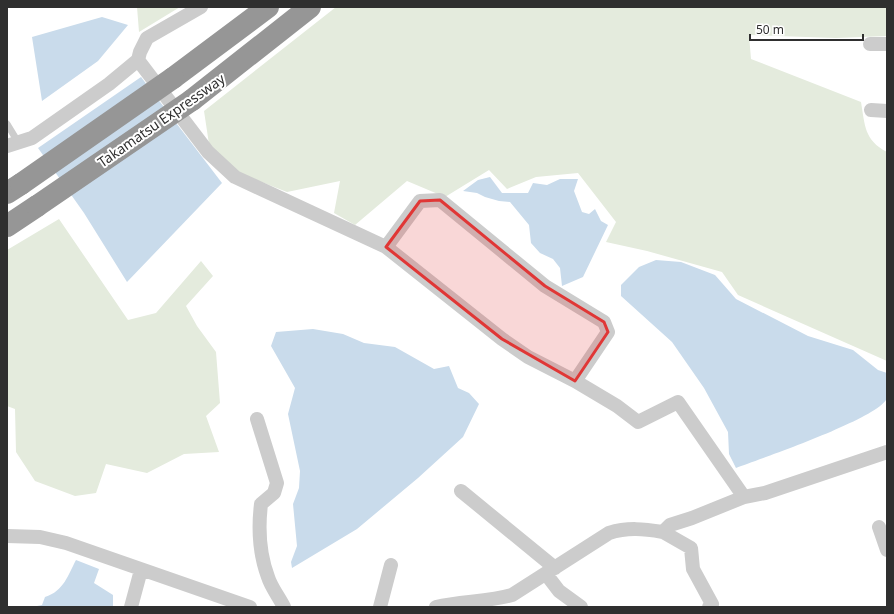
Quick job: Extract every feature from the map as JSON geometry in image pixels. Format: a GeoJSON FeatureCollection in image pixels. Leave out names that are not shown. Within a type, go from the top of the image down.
{"type":"FeatureCollection","features":[{"type":"Feature","properties":{"kind":"highway","name":"Takamatsu Expressway"},"geometry":{"type":"LineString","coordinates":[[14,188],[173,78],[268,7]]}},
{"type":"Feature","properties":{"kind":"highway","name":"Takamatsu Expressway"},"geometry":{"type":"LineString","coordinates":[[7,226],[192,100],[310,7]]}},
{"type":"Feature","properties":{"kind":"street"},"geometry":{"type":"LineString","coordinates":[[12,144],[32,138],[110,84],[138,60],[147,38],[201,7]]}},
{"type":"Feature","properties":{"kind":"street"},"geometry":{"type":"LineString","coordinates":[[870,44],[887,44]]}},
{"type":"Feature","properties":{"kind":"street"},"geometry":{"type":"LineString","coordinates":[[138,60],[208,152],[235,177],[386,247],[502,339],[528,357],[575,380],[617,406],[638,422],[678,402],[744,497]]}},
{"type":"Feature","properties":{"kind":"street"},"geometry":{"type":"LineString","coordinates":[[871,110],[887,111]]}},
{"type":"Feature","properties":{"kind":"street"},"geometry":{"type":"LineString","coordinates":[[386,247],[420,201],[440,200],[545,286],[604,322],[608,332],[575,380]]}},
{"type":"Feature","properties":{"kind":"street"},"geometry":{"type":"LineString","coordinates":[[257,419],[277,483],[274,493],[261,504],[258,526],[261,549],[268,578],[284,607]]}},
{"type":"Feature","properties":{"kind":"street"},"geometry":{"type":"LineString","coordinates":[[663,532],[670,525],[692,518],[744,497],[765,493],[887,452]]}},
{"type":"Feature","properties":{"kind":"street"},"geometry":{"type":"LineString","coordinates":[[461,491],[550,571],[559,591],[580,607]]}},
{"type":"Feature","properties":{"kind":"street"},"geometry":{"type":"LineString","coordinates":[[436,607],[455,602],[494,600],[512,595],[615,531],[639,528],[663,532],[691,548],[693,569],[712,604],[709,607]]}},
{"type":"Feature","properties":{"kind":"street"},"geometry":{"type":"LineString","coordinates":[[879,528],[887,550]]}},
{"type":"Feature","properties":{"kind":"street"},"geometry":{"type":"LineString","coordinates":[[7,536],[40,537],[66,543],[141,570],[202,589],[222,602],[250,607]]}},
{"type":"Feature","properties":{"kind":"street"},"geometry":{"type":"LineString","coordinates":[[380,607],[391,565]]}},
{"type":"Feature","properties":{"kind":"street"},"geometry":{"type":"LineString","coordinates":[[131,607],[141,570]]}},
{"type":"Feature","properties":{"kind":"lane"},"geometry":{"type":"LineString","coordinates":[[7,124],[12,144]]}},
{"type":"Feature","properties":{"kind":"highlighted area"},"geometry":{"type":"Polygon","coordinates":[[[440,200],[545,286],[604,322],[608,332],[575,381],[502,339],[386,247],[420,201],[440,200]]]}},
{"type":"Feature","properties":{"kind":"shaded area"},"geometry":{"type":"Polygon","coordinates":[[[137,7],[180,7],[139,32],[137,7]]]}},
{"type":"Feature","properties":{"kind":"shaded area"},"geometry":{"type":"Polygon","coordinates":[[[336,7],[886,7],[887,36],[836,38],[749,35],[751,59],[861,102],[865,125],[870,137],[879,147],[887,152],[887,361],[738,295],[722,272],[647,251],[606,242],[616,222],[578,173],[536,177],[507,189],[489,170],[445,197],[407,181],[355,225],[334,213],[340,181],[287,192],[239,173],[209,144],[204,111],[336,7]]]}},
{"type":"Feature","properties":{"kind":"shaded area"},"geometry":{"type":"Polygon","coordinates":[[[59,219],[128,320],[156,313],[201,261],[213,276],[186,306],[197,326],[216,352],[220,403],[206,416],[219,452],[184,454],[147,473],[106,464],[96,493],[75,496],[35,481],[16,452],[15,409],[7,406],[7,250],[59,219]]]}},
{"type":"Feature","properties":{"kind":"water"},"geometry":{"type":"Polygon","coordinates":[[[102,17],[128,25],[98,61],[42,101],[32,37],[102,17]]]}},
{"type":"Feature","properties":{"kind":"water"},"geometry":{"type":"Polygon","coordinates":[[[141,77],[222,183],[127,282],[84,213],[38,148],[141,77]]]}},
{"type":"Feature","properties":{"kind":"water"},"geometry":{"type":"Polygon","coordinates":[[[490,177],[502,193],[528,193],[533,183],[547,185],[560,179],[578,179],[574,191],[582,212],[589,214],[595,209],[601,221],[608,225],[583,277],[562,286],[560,268],[553,259],[540,253],[531,243],[529,225],[510,202],[499,201],[477,193],[463,191],[478,180],[490,177]]]}},
{"type":"Feature","properties":{"kind":"water"},"geometry":{"type":"Polygon","coordinates":[[[656,260],[681,262],[715,275],[736,299],[808,336],[853,350],[878,370],[887,373],[888,391],[886,400],[877,408],[861,418],[840,428],[736,468],[729,454],[728,432],[704,388],[672,342],[621,296],[621,285],[639,267],[656,260]]]}},
{"type":"Feature","properties":{"kind":"water"},"geometry":{"type":"Polygon","coordinates":[[[313,329],[343,334],[364,343],[395,347],[434,369],[449,366],[458,388],[469,393],[479,404],[463,437],[418,478],[357,529],[292,568],[291,562],[297,546],[293,504],[299,488],[300,471],[288,414],[295,388],[271,346],[276,332],[313,329]]]}},
{"type":"Feature","properties":{"kind":"water"},"geometry":{"type":"Polygon","coordinates":[[[76,560],[99,569],[94,583],[113,595],[113,607],[32,607],[42,605],[45,597],[57,591],[61,587],[68,577],[76,560]]]}}]}
